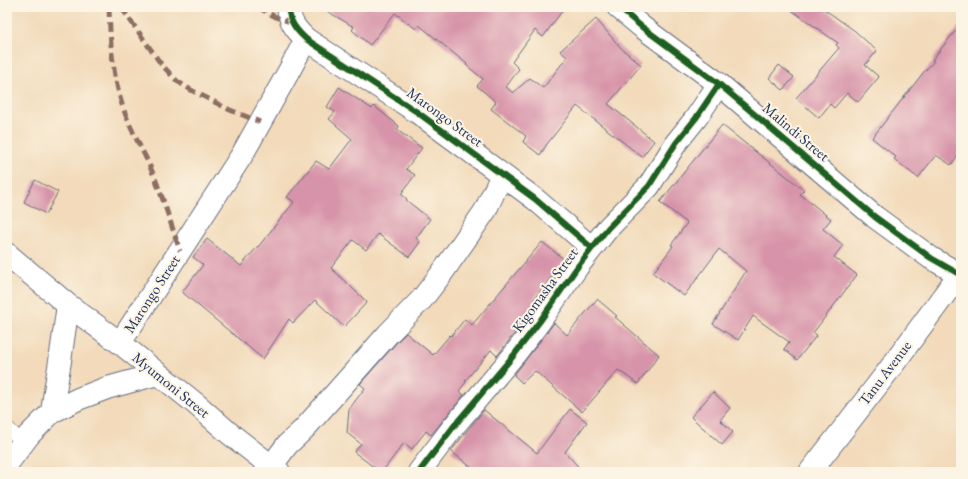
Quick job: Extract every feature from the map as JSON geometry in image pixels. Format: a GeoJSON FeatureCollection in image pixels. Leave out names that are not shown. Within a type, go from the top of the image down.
{"type":"FeatureCollection","features":[{"type":"Feature","properties":{"kind":"street","name":"Marongo Street"},"geometry":{"type":"LineString","coordinates":[[288,7],[289,14],[296,30],[306,39],[417,112],[535,199],[592,248]]}},
{"type":"Feature","properties":{"kind":"street","name":"Malindi Street"},"geometry":{"type":"LineString","coordinates":[[618,7],[719,84],[875,217],[931,258],[960,273]]}},
{"type":"Feature","properties":{"kind":"street","name":"Marongo Street"},"geometry":{"type":"LineString","coordinates":[[120,343],[242,154],[306,39]]}},
{"type":"Feature","properties":{"kind":"street","name":"Kigomasha Street"},"geometry":{"type":"LineString","coordinates":[[419,472],[454,426],[514,355],[540,321],[578,266],[608,228],[649,186],[676,143],[696,118],[719,84]]}},
{"type":"Feature","properties":{"kind":"street"},"geometry":{"type":"LineString","coordinates":[[272,470],[287,445],[304,429],[388,334],[422,300],[485,211],[502,175]]}},
{"type":"Feature","properties":{"kind":"street","name":"Myumoni Street"},"geometry":{"type":"LineString","coordinates":[[7,254],[68,305],[120,343],[196,404],[272,470]]}},
{"type":"Feature","properties":{"kind":"street","name":"Tanu Avenue"},"geometry":{"type":"LineString","coordinates":[[810,472],[889,370],[960,273]]}},
{"type":"Feature","properties":{"kind":"street"},"geometry":{"type":"LineString","coordinates":[[52,412],[68,305]]}},
{"type":"Feature","properties":{"kind":"street"},"geometry":{"type":"LineString","coordinates":[[7,464],[29,435],[52,412],[78,399],[107,388],[158,374]]}},
{"type":"Feature","properties":{"kind":"lane"},"geometry":{"type":"LineString","coordinates":[[7,427],[23,443]]}},
{"type":"Feature","properties":{"kind":"building"},"geometry":{"type":"Polygon","coordinates":[[[320,7],[565,7],[543,37],[535,30],[512,62],[519,69],[506,87],[513,93],[530,78],[543,88],[567,57],[560,51],[596,19],[621,48],[641,65],[608,104],[654,141],[642,157],[577,106],[540,155],[523,142],[526,136],[491,109],[496,102],[477,86],[483,79],[419,25],[416,29],[395,13],[370,45],[352,30],[354,27],[320,7]]]}},
{"type":"Feature","properties":{"kind":"building"},"geometry":{"type":"Polygon","coordinates":[[[787,7],[821,7],[855,31],[877,51],[865,65],[879,77],[858,102],[847,93],[834,108],[830,104],[819,118],[796,98],[839,48],[836,45],[838,43],[787,7]]]}},
{"type":"Feature","properties":{"kind":"building"},"geometry":{"type":"Polygon","coordinates":[[[961,24],[961,151],[951,165],[936,155],[918,178],[894,159],[896,157],[872,138],[934,61],[932,60],[961,24]]]}},
{"type":"Feature","properties":{"kind":"building"},"geometry":{"type":"Polygon","coordinates":[[[779,65],[794,77],[783,90],[769,78],[779,65]]]}},
{"type":"Feature","properties":{"kind":"building"},"geometry":{"type":"Polygon","coordinates":[[[339,87],[372,109],[374,106],[399,126],[397,130],[422,148],[406,169],[415,175],[401,194],[407,199],[406,200],[430,219],[416,238],[420,242],[409,257],[378,234],[366,250],[353,240],[331,268],[367,302],[344,327],[315,300],[293,323],[289,319],[263,359],[182,292],[203,265],[193,257],[207,239],[241,266],[294,202],[287,197],[316,161],[329,169],[352,139],[329,119],[335,112],[327,107],[339,87]]]}},
{"type":"Feature","properties":{"kind":"building"},"geometry":{"type":"Polygon","coordinates":[[[722,125],[804,190],[800,194],[831,219],[823,229],[843,245],[834,257],[857,275],[813,333],[817,335],[797,360],[784,349],[789,342],[753,316],[738,340],[713,324],[746,271],[719,249],[684,296],[653,273],[673,246],[671,245],[687,223],[660,202],[722,125]]]}},
{"type":"Feature","properties":{"kind":"building"},"geometry":{"type":"Polygon","coordinates":[[[35,180],[58,192],[46,214],[24,202],[35,180]]]}},
{"type":"Feature","properties":{"kind":"building"},"geometry":{"type":"Polygon","coordinates":[[[542,242],[565,260],[533,300],[536,305],[497,356],[491,350],[465,381],[466,382],[459,391],[464,395],[431,435],[426,431],[412,449],[404,443],[382,472],[354,452],[361,444],[347,433],[349,409],[365,388],[360,384],[397,342],[406,333],[433,355],[465,319],[472,325],[542,242]]]}},
{"type":"Feature","properties":{"kind":"building"},"geometry":{"type":"Polygon","coordinates":[[[597,299],[617,316],[615,317],[659,355],[638,384],[618,370],[582,412],[535,371],[522,383],[514,375],[554,323],[567,335],[597,299]]]}},
{"type":"Feature","properties":{"kind":"building"},"geometry":{"type":"Polygon","coordinates":[[[713,392],[730,408],[720,420],[733,432],[722,445],[691,417],[713,392]]]}},
{"type":"Feature","properties":{"kind":"building"},"geometry":{"type":"Polygon","coordinates":[[[570,409],[587,422],[565,452],[583,472],[477,472],[451,451],[484,410],[537,453],[570,409]]]}},
{"type":"Feature","properties":{"kind":"marked path"},"geometry":{"type":"LineString","coordinates":[[109,7],[115,78],[123,109],[157,184],[180,251]]}},
{"type":"Feature","properties":{"kind":"marked path"},"geometry":{"type":"LineString","coordinates":[[121,7],[161,64],[177,81],[230,110],[260,122]]}},
{"type":"Feature","properties":{"kind":"marked path"},"geometry":{"type":"LineString","coordinates":[[257,7],[278,18],[291,22]]}},
{"type":"Feature","properties":{"kind":"cycle path"},"geometry":{"type":"LineString","coordinates":[[288,7],[290,17],[294,25],[306,39],[417,112],[535,199],[592,248]]}},
{"type":"Feature","properties":{"kind":"cycle path"},"geometry":{"type":"LineString","coordinates":[[618,7],[642,27],[719,84],[875,217],[931,258],[959,274]]}},
{"type":"Feature","properties":{"kind":"cycle path"},"geometry":{"type":"LineString","coordinates":[[419,472],[454,426],[514,355],[540,321],[578,266],[608,228],[649,186],[676,143],[696,118],[719,84]]}}]}
